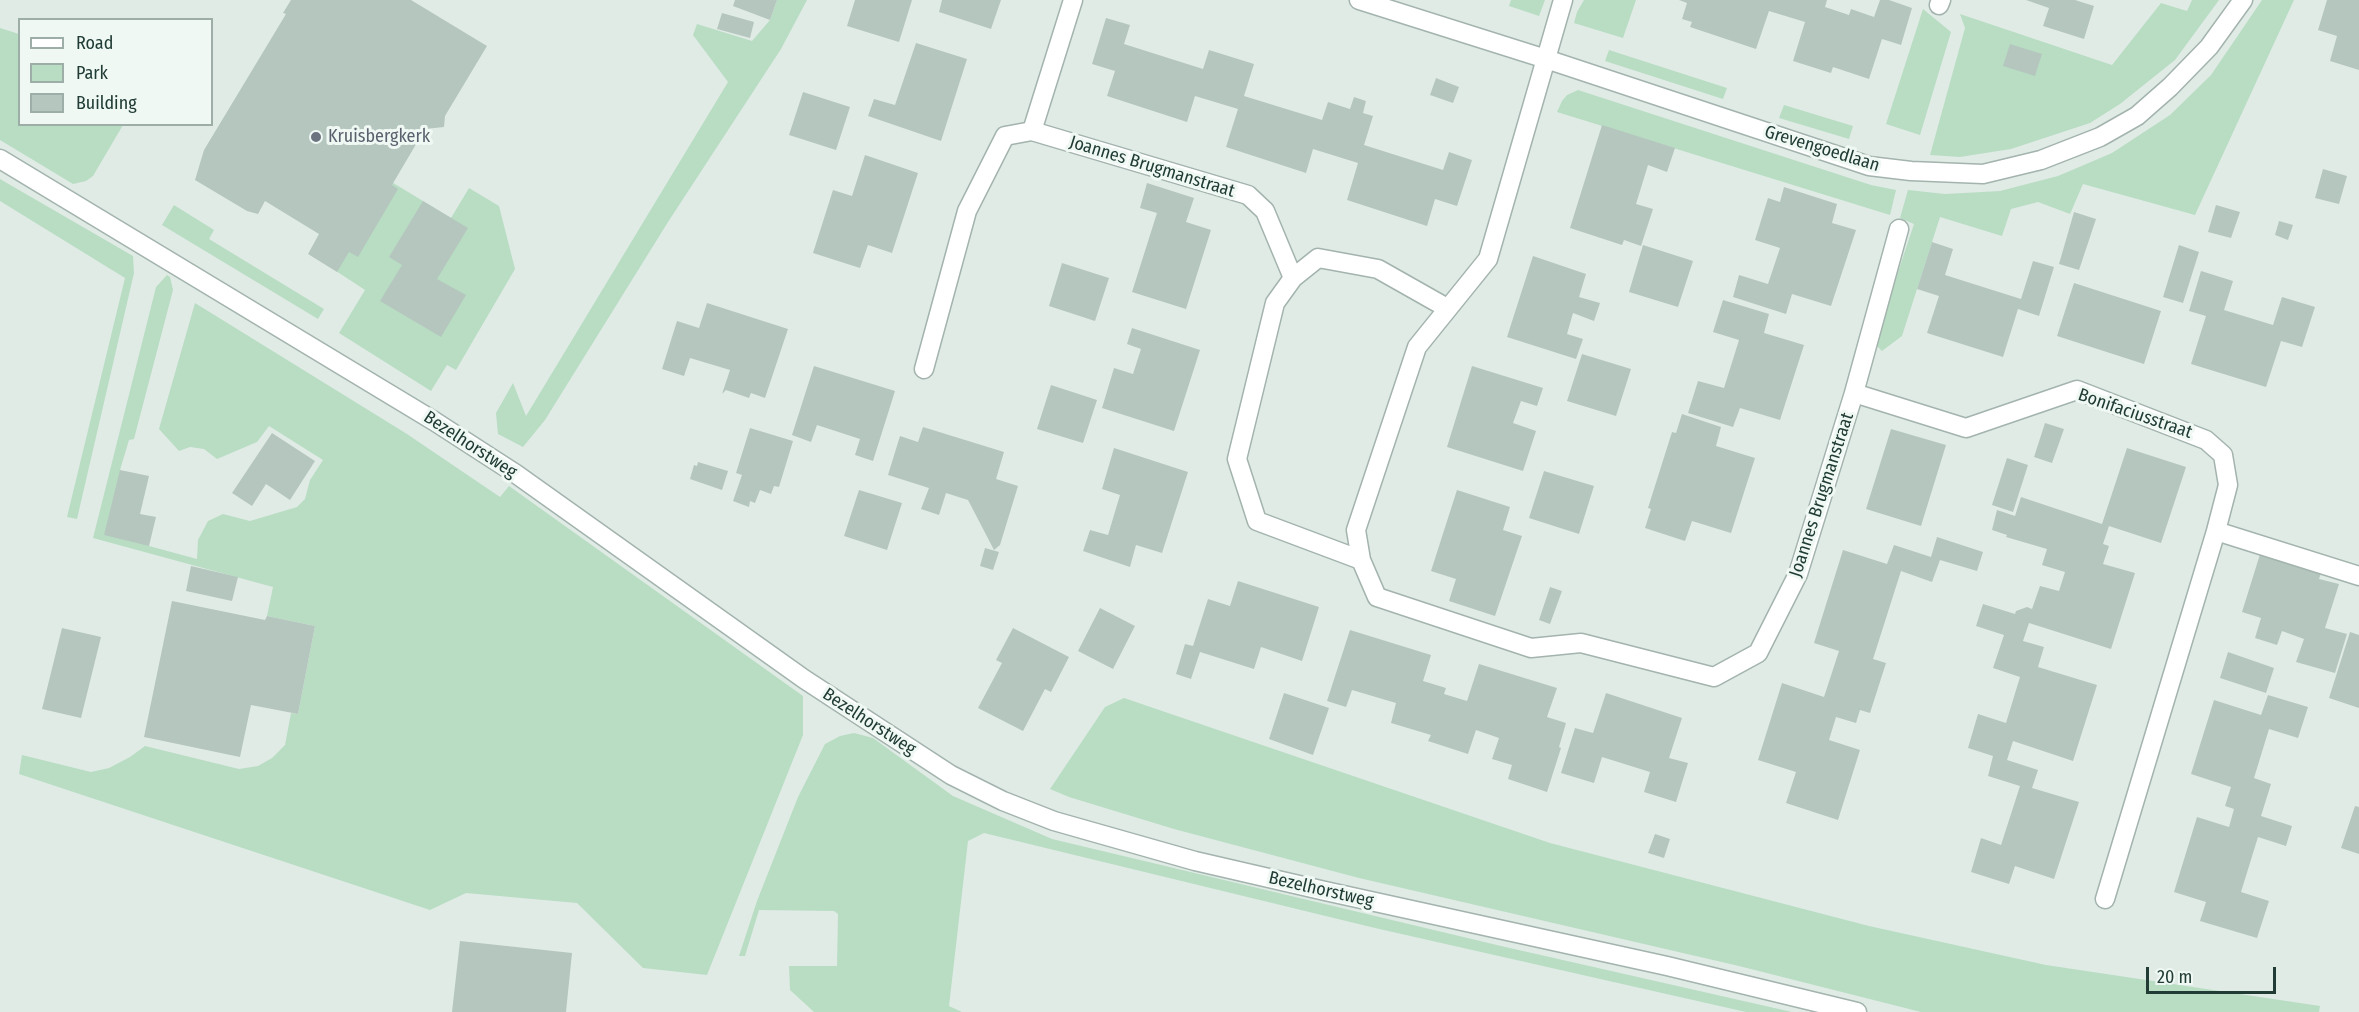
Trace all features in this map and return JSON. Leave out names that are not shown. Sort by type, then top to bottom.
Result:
[{"type":"street","points":[[924,369],[967,211],[1005,136],[1032,131],[1073,0]]},
{"type":"street","name":"Grevengoedlaan","points":[[1359,0],[1869,166],[1911,171],[1983,174],[2042,160],[2100,137],[2137,116],[2170,87],[2209,47],[2243,0]]},
{"type":"street","name":"Joannes Brugmanstraat","points":[[1563,0],[1488,259],[1416,347],[1356,530],[1361,560],[1377,597],[1531,648],[1581,643],[1714,677],[1758,653],[1798,574],[1854,393]]},
{"type":"street","name":"Joannes Brugmanstraat","points":[[1032,131],[1248,195],[1266,211],[1293,278]]},
{"type":"street","name":"Bezelhorstweg","points":[[0,159],[442,426],[516,474],[813,685],[951,775],[1003,801],[1054,821],[1195,861],[1667,966],[1857,1012]]},
{"type":"street","points":[[1854,393],[1899,229]]},
{"type":"street","points":[[1361,560],[1257,521],[1237,459],[1275,303],[1293,278],[1318,258],[1378,269],[1447,308]]},
{"type":"street","name":"Bonifaciusstraat","points":[[1854,393],[1966,428],[2077,390],[2206,440],[2223,455],[2228,485],[2216,531],[2105,899]]},
{"type":"street","points":[[2216,531],[2359,576]]},
{"type":"green space","points":[[777,0],[807,0],[781,49],[668,222],[545,420],[523,447],[498,434],[496,413],[513,383],[526,416],[728,82],[693,35],[697,24],[752,41],[770,20]]},
{"type":"green space","points":[[1511,0],[1545,0],[1539,16],[1509,6]]},
{"type":"green space","points":[[1584,0],[1636,0],[1623,38],[1574,23]]},
{"type":"green space","points":[[2192,0],[2219,0],[2175,60],[2120,104],[2090,123],[2011,149],[1960,157],[1930,155],[1965,28],[1960,14],[2112,65],[2161,3],[2187,11]]},
{"type":"green space","points":[[2262,0],[2294,0],[2195,215],[2083,184],[2070,214],[2038,202],[2011,209],[2002,236],[1940,217],[1902,336],[1882,351],[1877,346],[1877,335],[1914,224],[1900,218],[1908,190],[1945,194],[2000,191],[2058,176],[2112,153],[2170,115],[2211,75]]},
{"type":"green space","points":[[1923,9],[1951,32],[1920,135],[1886,124]]},
{"type":"green space","points":[[0,28],[18,34],[18,126],[122,126],[93,176],[86,181],[73,184],[0,140]]},
{"type":"green space","points":[[1609,50],[1727,88],[1723,99],[1605,61]]},
{"type":"green space","points":[[1578,90],[1871,185],[1896,190],[1890,215],[1557,112],[1567,95]]},
{"type":"green space","points":[[1784,105],[1853,126],[1849,139],[1779,118]]},
{"type":"green space","points":[[0,179],[133,256],[134,273],[77,519],[67,517],[125,278],[0,201]]},
{"type":"green space","points":[[390,181],[451,218],[469,188],[499,206],[515,269],[456,370],[447,365],[431,391],[339,333],[365,290],[330,267]]},
{"type":"green space","points":[[174,205],[214,230],[209,239],[324,309],[318,319],[162,225]]},
{"type":"green space","points":[[167,275],[170,277],[173,290],[134,439],[129,440],[120,470],[149,546],[197,559],[198,540],[208,521],[223,514],[250,521],[297,507],[305,499],[310,480],[323,460],[269,426],[257,442],[217,459],[204,449],[190,447],[179,451],[159,429],[195,303],[407,434],[500,497],[509,486],[803,696],[803,735],[707,975],[643,968],[577,903],[466,893],[430,910],[19,774],[22,755],[91,772],[109,768],[145,746],[239,769],[258,766],[272,758],[285,745],[291,713],[298,714],[315,626],[267,616],[273,587],[93,538],[156,287]]},
{"type":"green space","points":[[1124,698],[1550,843],[1869,926],[2046,965],[2320,1006],[2319,1012],[1921,1012],[1739,966],[1359,878],[1174,829],[1050,789],[1105,707]]},
{"type":"green space","points":[[854,733],[873,738],[953,796],[1052,839],[1501,946],[1792,1012],[1746,1012],[1375,928],[984,833],[968,841],[949,1006],[962,1012],[814,1012],[790,990],[789,966],[837,966],[838,914],[834,911],[759,910],[745,956],[739,956],[757,901],[798,797],[825,744],[840,736]]},
{"type":"building","name":"Kruisbergkerk","points":[[291,0],[411,0],[487,46],[445,116],[444,127],[425,129],[392,185],[398,189],[358,257],[349,252],[337,272],[308,254],[319,234],[265,201],[258,214],[247,211],[195,180],[204,150],[286,14],[283,13]]},
{"type":"building","points":[[735,0],[777,0],[770,20],[733,6]]},
{"type":"building","points":[[855,0],[912,0],[899,42],[847,26]]},
{"type":"building","points":[[942,0],[1001,0],[991,29],[939,12]]},
{"type":"building","points":[[1679,0],[1827,0],[1825,7],[1849,15],[1851,9],[1874,17],[1880,0],[1889,0],[1912,8],[1901,45],[1882,39],[1869,79],[1833,67],[1831,73],[1793,61],[1805,22],[1769,11],[1756,49],[1690,27],[1692,22],[1682,19],[1687,3]]},
{"type":"building","points":[[2026,0],[2075,0],[2094,6],[2084,39],[2043,26],[2049,8]]},
{"type":"building","points":[[2327,0],[2359,0],[2359,70],[2330,61],[2337,36],[2318,30]]},
{"type":"building","points":[[722,13],[754,22],[750,38],[717,29]]},
{"type":"building","points":[[1106,18],[1130,25],[1124,44],[1203,69],[1209,50],[1254,64],[1244,96],[1322,120],[1328,102],[1350,109],[1354,97],[1366,101],[1363,113],[1373,116],[1364,145],[1443,170],[1449,152],[1472,160],[1457,206],[1435,199],[1427,226],[1347,200],[1358,163],[1313,149],[1306,173],[1226,147],[1238,109],[1195,96],[1187,122],[1107,96],[1115,71],[1092,64]]},
{"type":"building","points":[[916,43],[967,59],[941,141],[868,116],[874,99],[895,105]]},
{"type":"building","points":[[2010,44],[2042,54],[2035,76],[2003,66]]},
{"type":"building","points":[[1436,78],[1459,87],[1453,103],[1430,95]]},
{"type":"building","points":[[803,92],[850,107],[836,150],[789,135]]},
{"type":"building","points":[[1602,125],[1675,148],[1667,172],[1648,165],[1636,204],[1653,209],[1641,246],[1624,240],[1622,245],[1570,228]]},
{"type":"building","points":[[865,155],[918,173],[892,253],[868,245],[860,268],[813,253],[833,190],[852,196]]},
{"type":"building","points":[[2323,169],[2347,176],[2339,204],[2315,198]]},
{"type":"building","points":[[1147,183],[1194,198],[1186,222],[1211,230],[1186,309],[1132,292],[1157,213],[1140,208]]},
{"type":"building","points":[[1784,187],[1837,204],[1832,223],[1856,230],[1831,306],[1792,294],[1786,314],[1733,297],[1739,275],[1768,284],[1780,248],[1755,240],[1768,198],[1780,202]]},
{"type":"building","points":[[423,201],[468,228],[437,279],[466,295],[441,337],[380,301],[402,265],[389,257]]},
{"type":"building","points":[[2216,205],[2240,212],[2231,238],[2208,232]]},
{"type":"building","points":[[2074,212],[2096,219],[2079,270],[2059,264]]},
{"type":"building","points":[[2279,221],[2293,225],[2288,240],[2275,235]]},
{"type":"building","points":[[1932,242],[1953,249],[1945,275],[2021,299],[2033,261],[2054,267],[2039,316],[2018,309],[2003,357],[1927,333],[1939,296],[1917,289]]},
{"type":"building","points":[[1643,245],[1693,261],[1678,307],[1629,292]]},
{"type":"building","points":[[2179,245],[2199,252],[2183,303],[2163,297]]},
{"type":"building","points":[[1533,256],[1586,274],[1579,297],[1600,303],[1594,321],[1573,313],[1567,334],[1583,339],[1576,359],[1507,337]]},
{"type":"building","points":[[1062,263],[1109,278],[1095,321],[1049,306]]},
{"type":"building","points":[[2201,271],[2233,281],[2224,310],[2273,325],[2282,297],[2315,307],[2302,347],[2281,341],[2266,387],[2191,364],[2206,316],[2189,311]]},
{"type":"building","points":[[2074,283],[2161,311],[2144,364],[2057,336]]},
{"type":"building","points":[[1723,300],[1769,314],[1764,333],[1804,345],[1780,420],[1740,408],[1733,427],[1688,413],[1698,381],[1724,388],[1739,340],[1713,332]]},
{"type":"building","points":[[707,303],[788,329],[765,398],[751,393],[749,398],[726,390],[722,394],[730,370],[690,358],[684,376],[662,369],[677,321],[699,328]]},
{"type":"building","points":[[1132,328],[1200,350],[1174,431],[1102,408],[1114,368],[1133,374],[1141,349],[1127,344]]},
{"type":"building","points":[[1582,354],[1631,369],[1616,416],[1567,401]]},
{"type":"building","points":[[814,366],[895,391],[873,461],[855,455],[860,439],[817,425],[811,442],[792,435]]},
{"type":"building","points":[[1472,366],[1543,388],[1537,406],[1521,401],[1513,423],[1536,431],[1523,471],[1447,447]]},
{"type":"building","points":[[1051,385],[1097,400],[1083,443],[1037,429]]},
{"type":"building","points":[[1682,414],[1721,427],[1716,446],[1755,458],[1731,533],[1692,521],[1685,541],[1645,528],[1651,509],[1648,508],[1672,432],[1676,433]]},
{"type":"building","points":[[2045,423],[2064,429],[2052,463],[2034,457]]},
{"type":"building","points":[[923,427],[1004,452],[996,479],[1018,486],[1000,545],[994,550],[968,500],[946,493],[939,515],[921,509],[929,488],[888,475],[900,436],[918,442]]},
{"type":"building","points":[[750,428],[793,441],[779,487],[774,486],[771,494],[760,490],[755,503],[750,501],[749,507],[733,501],[742,475],[736,473]]},
{"type":"building","points":[[1891,429],[1946,445],[1921,526],[1866,509]]},
{"type":"building","points":[[272,433],[315,461],[290,500],[266,484],[252,506],[232,493]]},
{"type":"building","points":[[1114,448],[1188,472],[1162,553],[1136,545],[1130,567],[1083,551],[1090,530],[1108,535],[1120,495],[1102,489]]},
{"type":"building","points":[[2127,448],[2186,467],[2161,543],[2109,526],[2103,544],[2109,546],[2103,564],[2135,573],[2111,649],[2029,623],[2023,641],[2044,647],[2038,667],[2097,685],[2073,761],[2013,741],[2007,760],[2038,770],[2032,788],[2079,802],[2054,879],[2015,866],[2009,884],[1971,872],[1981,838],[2001,845],[2020,786],[1988,776],[1993,756],[1968,748],[1978,714],[2006,723],[2020,677],[1993,668],[2004,635],[1976,626],[1983,604],[2015,614],[2016,611],[2027,607],[2032,609],[2040,586],[2059,591],[2065,572],[2042,565],[2047,549],[2006,537],[2007,535],[1992,530],[1997,510],[2015,516],[2021,497],[2102,524]]},
{"type":"building","points":[[2007,458],[2028,465],[2013,512],[1992,505]]},
{"type":"building","points":[[698,462],[728,471],[722,490],[690,479],[694,465],[697,466]]},
{"type":"building","points":[[120,470],[149,476],[140,514],[156,517],[149,546],[104,535]]},
{"type":"building","points":[[1544,471],[1594,486],[1579,534],[1529,518]]},
{"type":"building","points":[[859,490],[902,503],[887,550],[844,536]]},
{"type":"building","points":[[1457,490],[1510,507],[1503,530],[1522,536],[1495,616],[1449,601],[1456,579],[1431,571]]},
{"type":"building","points":[[1937,537],[1983,552],[1977,571],[1940,560],[1932,582],[1901,571],[1873,659],[1886,663],[1870,713],[1860,710],[1856,723],[1836,717],[1829,740],[1860,750],[1838,820],[1786,803],[1796,772],[1758,760],[1782,683],[1824,697],[1839,651],[1814,643],[1843,550],[1887,564],[1894,545],[1931,557]]},
{"type":"building","points":[[985,548],[999,552],[993,570],[980,566]]},
{"type":"building","points":[[2261,551],[2322,570],[2319,579],[2339,584],[2325,628],[2347,634],[2335,673],[2296,662],[2304,639],[2282,631],[2277,645],[2255,638],[2261,618],[2242,612]]},
{"type":"building","points":[[191,566],[238,577],[232,601],[186,591]]},
{"type":"building","points":[[1238,581],[1319,607],[1302,661],[1261,647],[1254,669],[1200,652],[1191,679],[1176,674],[1185,644],[1193,646],[1208,599],[1230,606]]},
{"type":"building","points":[[1550,587],[1562,591],[1550,624],[1539,620]]},
{"type":"building","points":[[172,601],[265,620],[267,616],[315,626],[298,714],[251,705],[240,757],[144,737]]},
{"type":"building","points":[[1100,608],[1135,626],[1113,669],[1078,651]]},
{"type":"building","points":[[62,628],[101,637],[81,718],[42,709]]},
{"type":"building","points":[[1013,628],[1069,657],[1051,692],[1045,689],[1023,731],[978,708],[1002,663],[996,660]]},
{"type":"building","points":[[1350,630],[1431,655],[1423,681],[1446,688],[1444,694],[1467,701],[1479,664],[1557,688],[1547,717],[1566,723],[1559,747],[1561,748],[1547,792],[1508,779],[1512,765],[1492,759],[1499,738],[1476,730],[1468,754],[1428,741],[1431,735],[1391,723],[1396,703],[1352,690],[1346,707],[1327,701]]},
{"type":"building","points":[[2350,632],[2359,635],[2359,708],[2329,698]]},
{"type":"building","points":[[2228,652],[2274,668],[2266,693],[2220,678]]},
{"type":"building","points":[[1284,693],[1329,708],[1313,755],[1269,739]]},
{"type":"building","points":[[1606,693],[1682,718],[1669,758],[1688,763],[1676,802],[1644,792],[1650,772],[1602,757],[1594,783],[1561,773],[1575,728],[1593,733]]},
{"type":"building","points":[[2268,695],[2308,707],[2298,738],[2269,729],[2254,778],[2271,784],[2261,816],[2292,826],[2286,846],[2258,837],[2241,892],[2269,901],[2257,938],[2200,921],[2206,902],[2174,892],[2197,817],[2229,827],[2234,809],[2225,806],[2231,787],[2191,774],[2214,700],[2261,715]]},
{"type":"building","points":[[2355,806],[2359,807],[2359,854],[2341,848]]},
{"type":"building","points":[[1655,834],[1670,839],[1664,858],[1648,853]]},
{"type":"building","points":[[460,941],[572,953],[566,1012],[452,1012]]},
{"type":"place","name":"Kruisbergkerk","points":[[316,137]]}]
